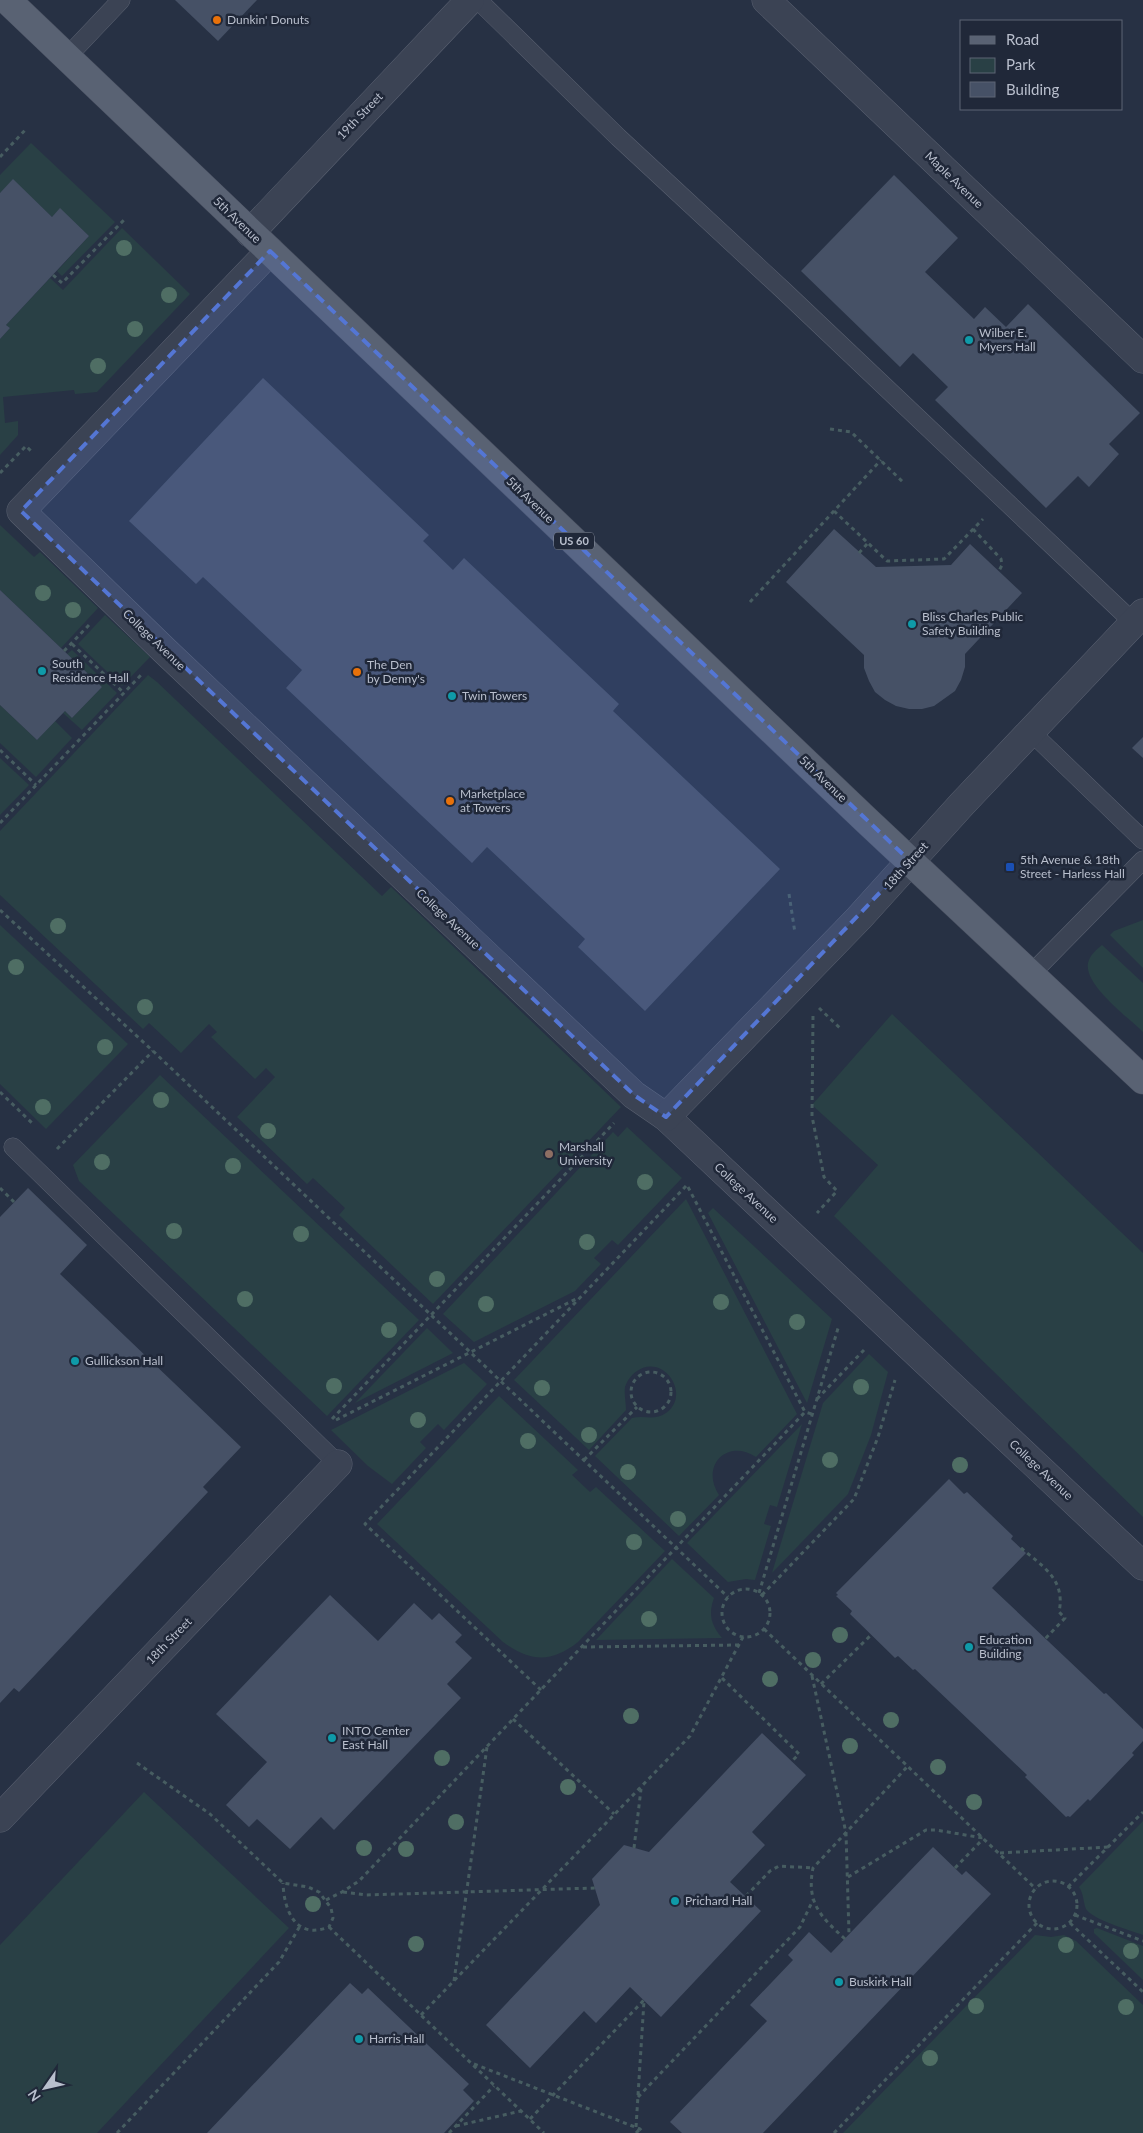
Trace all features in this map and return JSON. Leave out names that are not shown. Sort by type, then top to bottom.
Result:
[{"type":"main road","name":"5th Avenue","points":[[6,0],[910,861],[1143,1080]]},
{"type":"street","name":"19th Street","points":[[260,242],[470,0]]},
{"type":"street","name":"Maple Avenue","points":[[766,0],[1143,359]]},
{"type":"street","name":"College Avenue","points":[[260,242],[21,511],[179,664],[634,1095],[666,1117],[1143,1566]]},
{"type":"street","name":"18th Street","points":[[666,1117],[859,918],[1138,618]]},
{"type":"street","name":"18th Street","points":[[0,1818],[338,1464]]},
{"type":"lane","points":[[67,58],[121,0]]},
{"type":"lane","points":[[478,0],[618,137],[1138,618]]},
{"type":"lane","points":[[1031,732],[1143,840]]},
{"type":"lane","points":[[1031,974],[1143,860]]},
{"type":"lane","points":[[13,1147],[338,1464]]},
{"type":"path","points":[[0,157],[27,128]]},
{"type":"path","points":[[53,275],[62,283],[124,220]]},
{"type":"path","points":[[830,429],[851,432],[904,483]]},
{"type":"path","points":[[0,473],[26,446],[36,456]]},
{"type":"path","points":[[750,602],[881,460]]},
{"type":"path","points":[[834,511],[887,561],[944,559],[986,515]]},
{"type":"path","points":[[973,529],[1001,559],[1002,566],[999,571]]},
{"type":"path","points":[[859,553],[868,543]]},
{"type":"path","points":[[64,651],[96,617]]},
{"type":"path","points":[[72,644],[124,693]]},
{"type":"path","points":[[0,823],[142,673]]},
{"type":"path","points":[[0,750],[36,785]]},
{"type":"path","points":[[790,894],[796,942]]},
{"type":"path","points":[[0,910],[153,1051],[728,1597]]},
{"type":"path","points":[[813,1002],[840,1030]]},
{"type":"path","points":[[813,1011],[812,1116],[824,1177],[837,1192],[815,1216]]},
{"type":"path","points":[[37,1170],[153,1051]]},
{"type":"path","points":[[0,1092],[39,1129]]},
{"type":"path","points":[[580,1297],[326,1425],[617,1120]]},
{"type":"path","points":[[52,1141],[58,1148]]},
{"type":"path","points":[[541,1690],[365,1524],[694,1178]]},
{"type":"path","points":[[687,1185],[805,1412],[812,1414]]},
{"type":"path","points":[[0,1188],[14,1202]]},
{"type":"path","points":[[760,1594],[841,1317]]},
{"type":"path","points":[[816,1400],[870,1344]]},
{"type":"path","points":[[650,1372],[665,1377],[671,1391],[666,1406],[652,1412],[646,1412],[637,1407],[631,1393],[636,1378],[650,1372]]},
{"type":"path","points":[[760,1594],[854,1499],[878,1437],[895,1379]]},
{"type":"path","points":[[584,1460],[637,1407]]},
{"type":"path","points":[[326,1900],[359,1881],[805,1412]]},
{"type":"path","points":[[1021,1548],[1055,1579],[1060,1588],[1062,1600],[1059,1612],[1065,1618],[1045,1639]]},
{"type":"path","points":[[748,1589],[760,1594],[770,1612],[764,1629],[750,1637],[733,1634],[725,1626],[722,1616],[723,1606],[728,1597],[737,1590],[748,1589]]},
{"type":"path","points":[[764,1629],[1036,1889]]},
{"type":"path","points":[[821,1684],[871,1635]]},
{"type":"path","points":[[421,2015],[690,1736],[743,1637]]},
{"type":"path","points":[[582,1647],[739,1645]]},
{"type":"path","points":[[812,1676],[846,1832],[849,1934]]},
{"type":"path","points":[[722,1678],[799,1754],[792,1762]]},
{"type":"path","points":[[513,1719],[614,1814]]},
{"type":"path","points":[[454,1982],[487,1746]]},
{"type":"path","points":[[137,1763],[210,1814],[284,1883],[319,1892],[331,1908],[333,1918],[329,1927],[311,1931],[300,1926],[292,1919],[286,1909],[284,1883]]},
{"type":"path","points":[[845,1939],[826,1921],[813,1900],[810,1883],[812,1868],[907,1767]]},
{"type":"path","points":[[634,1848],[641,1788]]},
{"type":"path","points":[[1068,1887],[1143,1812]]},
{"type":"path","points":[[848,1878],[926,1830],[983,1838]]},
{"type":"path","points":[[955,1868],[983,1838]]},
{"type":"path","points":[[999,1853],[1109,1847]]},
{"type":"path","points":[[746,1896],[770,1870],[779,1866],[812,1868]]},
{"type":"path","points":[[1055,1881],[1068,1887],[1077,1899],[1076,1915],[1070,1923],[1057,1930],[1037,1923],[1032,1917],[1029,1903],[1036,1889],[1041,1884],[1055,1881]]},
{"type":"path","points":[[342,1892],[366,1895],[595,1888]]},
{"type":"path","points":[[638,2097],[800,1927],[813,1900]]},
{"type":"path","points":[[1076,1915],[1143,1942]]},
{"type":"path","points":[[834,2133],[1037,1923]]},
{"type":"path","points":[[1070,1923],[1143,1992]]},
{"type":"path","points":[[117,2133],[279,1962],[300,1926]]},
{"type":"path","points":[[329,1927],[544,2133]]},
{"type":"path","points":[[530,2120],[644,2000],[638,2128],[636,2133]]},
{"type":"path","points":[[472,2064],[638,2128],[644,2133]]},
{"type":"path","points":[[449,2133],[494,2086]]},
{"type":"path","points":[[456,2126],[522,2111]]},
{"type":"highlighted area","points":[[270,251],[910,861],[666,1117],[634,1095],[21,511]]},
{"type":"green space","points":[[31,143],[115,222],[62,276],[57,271],[89,236],[60,209],[52,217],[13,180],[0,193],[0,175]]},
{"type":"green space","points":[[122,228],[190,294],[97,392],[75,394],[74,390],[3,397],[5,423],[18,421],[18,435],[0,455],[0,339],[10,328],[6,325],[50,278],[63,290]]},
{"type":"green space","points":[[0,525],[34,557],[40,552],[98,608],[61,648],[0,590]]},
{"type":"green space","points":[[105,615],[150,657],[122,686],[78,644]]},
{"type":"green space","points":[[72,650],[117,693],[82,730],[63,713],[65,711],[72,718],[102,687],[67,654]]},
{"type":"green space","points":[[148,675],[382,896],[391,887],[621,1107],[433,1304],[339,1215],[345,1208],[313,1178],[307,1184],[237,1117],[275,1077],[266,1068],[255,1079],[211,1037],[217,1032],[209,1024],[181,1053],[149,1023],[143,1029],[0,895],[0,831]]},
{"type":"green space","points":[[0,705],[37,740],[55,721],[72,738],[36,777],[0,743]]},
{"type":"green space","points":[[0,758],[29,785],[0,815]]},
{"type":"green space","points":[[1143,920],[1143,968],[1110,935],[1114,931]]},
{"type":"green space","points":[[0,925],[128,1044],[46,1129],[0,1084]]},
{"type":"green space","points":[[1102,945],[1143,983],[1143,1032],[1108,1000],[1093,981],[1088,963],[1095,951]]},
{"type":"green space","points":[[892,1014],[1143,1253],[1143,1517],[834,1216],[878,1165],[812,1105]]},
{"type":"green space","points":[[160,1075],[419,1320],[327,1416],[79,1181],[73,1165]]},
{"type":"green space","points":[[627,1127],[682,1178],[618,1245],[612,1240],[594,1258],[601,1264],[575,1291],[474,1342],[443,1314],[613,1132],[618,1137]]},
{"type":"green space","points":[[686,1199],[797,1414],[756,1457],[745,1452],[735,1451],[727,1453],[720,1458],[715,1465],[713,1474],[714,1484],[719,1495],[679,1536],[595,1456],[632,1418],[658,1417],[666,1413],[673,1405],[676,1396],[675,1387],[671,1378],[664,1371],[656,1367],[647,1367],[633,1374],[625,1387],[626,1410],[589,1450],[514,1380]]},
{"type":"green space","points":[[713,1208],[832,1319],[807,1403],[708,1213]]},
{"type":"green space","points":[[427,1328],[453,1353],[355,1403]]},
{"type":"green space","points":[[869,1354],[888,1372],[871,1435],[848,1494],[772,1573],[823,1403]]},
{"type":"green space","points":[[464,1363],[487,1384],[444,1430],[438,1424],[420,1442],[426,1448],[392,1484],[368,1466],[331,1430]]},
{"type":"green space","points":[[499,1396],[578,1470],[572,1475],[590,1492],[596,1487],[665,1551],[578,1642],[559,1654],[550,1657],[532,1656],[513,1649],[503,1642],[377,1524]]},
{"type":"green space","points":[[802,1424],[777,1507],[770,1505],[764,1524],[771,1526],[755,1580],[746,1579],[728,1582],[687,1543]]},
{"type":"green space","points":[[672,1559],[714,1598],[711,1609],[713,1624],[722,1638],[596,1640]]},
{"type":"green space","points":[[144,1792],[289,1928],[97,2133],[0,2133],[0,1945]]},
{"type":"green space","points":[[1143,1821],[1143,1935],[1104,1921],[1090,1913],[1086,1909],[1079,1887]]},
{"type":"green space","points":[[1097,1928],[1143,1946],[1143,1980],[1094,1933],[1094,1929]]},
{"type":"green space","points":[[1035,1935],[1051,1937],[1064,1935],[1076,1941],[1143,2005],[1143,2133],[843,2133]]},
{"type":"building","name":"Dunkin' Donuts","points":[[175,0],[257,0],[218,41]]},
{"type":"building","name":"Wilber E. Myers Hall","points":[[894,175],[958,238],[925,272],[974,319],[985,307],[1006,327],[1028,304],[1140,413],[1109,444],[1119,454],[1089,487],[1078,476],[1046,508],[935,400],[948,387],[913,353],[900,367],[801,271]]},
{"type":"building","points":[[13,179],[52,217],[60,208],[89,236],[6,325],[10,328],[0,339],[0,193]]},
{"type":"building","name":"Twin Towers","points":[[263,378],[429,535],[423,541],[453,570],[464,558],[619,704],[613,711],[780,869],[645,1011],[578,947],[585,939],[487,847],[472,863],[286,688],[302,670],[203,577],[196,584],[129,521]]},
{"type":"building","name":"Bliss Charles Public Safety Building","points":[[834,529],[876,567],[951,565],[970,544],[1022,593],[965,654],[965,667],[955,691],[934,706],[922,709],[909,709],[896,706],[875,692],[864,668],[864,655],[786,582]]},
{"type":"building","name":"South Residence Hall","points":[[0,590],[102,687],[72,718],[65,711],[37,740],[0,705]]},
{"type":"building","points":[[1143,737],[1143,758],[1132,748]]},
{"type":"building","name":"Gullickson Hall","points":[[28,1188],[87,1245],[60,1274],[241,1447],[203,1487],[208,1492],[19,1692],[14,1688],[0,1703],[0,1217]]},
{"type":"building","name":"Education Building","points":[[949,1479],[964,1494],[967,1492],[1013,1536],[1011,1539],[1026,1553],[992,1588],[1143,1729],[1143,1741],[1132,1753],[1134,1755],[1090,1801],[1088,1799],[1070,1817],[1066,1817],[1025,1777],[1027,1775],[915,1669],[913,1670],[898,1656],[895,1658],[850,1614],[852,1611],[836,1596],[838,1595],[836,1593]]},
{"type":"building","name":"INTO Center East Hall","points":[[330,1595],[378,1641],[414,1603],[432,1620],[439,1613],[462,1635],[455,1642],[472,1658],[447,1684],[461,1698],[334,1830],[321,1817],[290,1849],[257,1819],[249,1827],[226,1805],[267,1762],[216,1714]]},
{"type":"building","name":"Prichard Hall","points":[[762,1733],[806,1775],[752,1832],[765,1845],[730,1882],[761,1911],[661,2017],[630,1987],[596,2023],[584,2011],[530,2068],[486,2025],[600,1905],[592,1879],[624,1845],[649,1852]]},
{"type":"building","name":"Buskirk Hall","points":[[933,1847],[962,1875],[966,1871],[991,1894],[763,2133],[682,2133],[670,2122],[767,2021],[750,2005],[793,1960],[788,1955],[809,1932],[831,1953]]},
{"type":"building","name":"Harris Hall","points":[[350,1983],[362,1994],[368,1988],[469,2084],[463,2090],[474,2101],[444,2133],[207,2133]]},
{"type":"place","name":"Dunkin' Donuts","points":[[217,20]]},
{"type":"place","name":"Wilber E. Myers Hall","points":[[969,340]]},
{"type":"place","name":"Bliss Charles Public Safety Building","points":[[912,624]]},
{"type":"place","name":"South Residence Hall","points":[[42,671]]},
{"type":"place","name":"The Den by Denny's","points":[[357,672]]},
{"type":"place","name":"Twin Towers","points":[[452,696]]},
{"type":"place","name":"Marketplace at Towers","points":[[450,801]]},
{"type":"place","name":"5th Avenue & 18th Street - Harless Hall","points":[[1010,867]]},
{"type":"place","name":"Marshall University","points":[[549,1154]]},
{"type":"place","name":"Gullickson Hall","points":[[75,1361]]},
{"type":"place","name":"Education Building","points":[[969,1647]]},
{"type":"place","name":"INTO Center East Hall","points":[[332,1738]]},
{"type":"place","name":"Prichard Hall","points":[[675,1901]]},
{"type":"place","name":"Buskirk Hall","points":[[839,1982]]},
{"type":"place","name":"Harris Hall","points":[[359,2039]]}]
